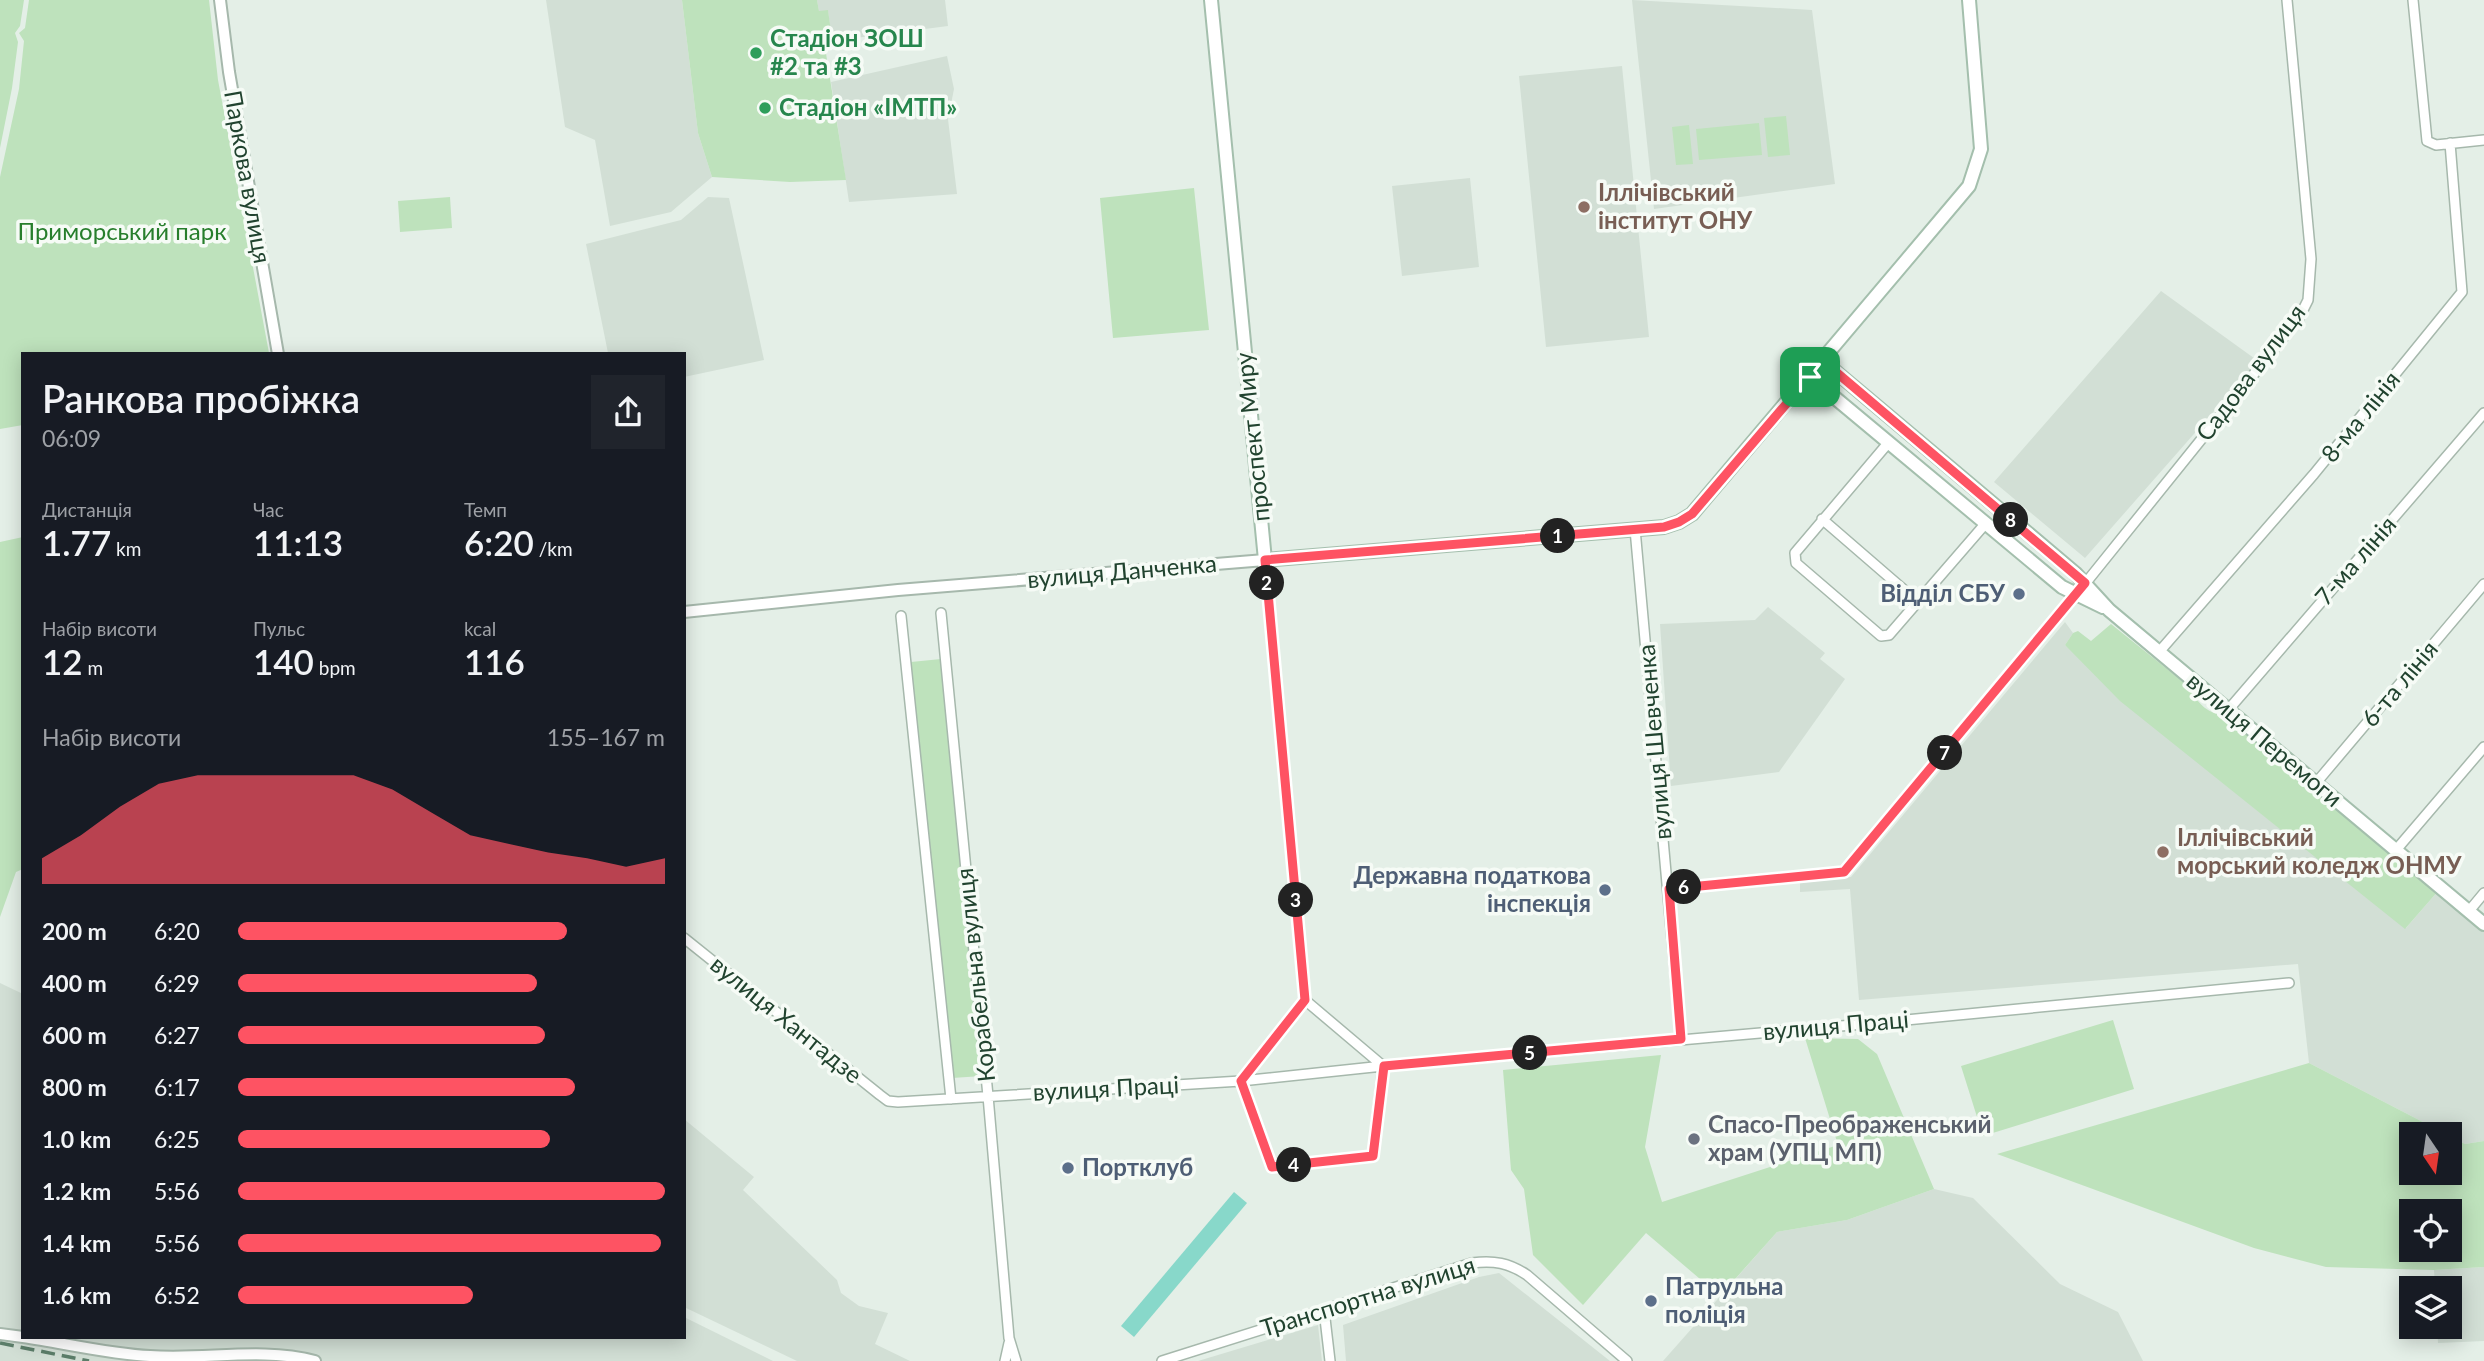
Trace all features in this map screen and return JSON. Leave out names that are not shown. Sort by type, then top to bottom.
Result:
[{"type":"main road","name":"проспект Миру","points":[[1211,0],[1265,560]]},
{"type":"main road","name":"вулиця Данченка","points":[[1265,560],[1664,527],[1692,514],[1969,186],[1981,149],[1969,0]]},
{"type":"main road","name":"вулиця Перемоги","points":[[1823,361],[2085,583],[2109,610],[2484,924]]},
{"type":"main road","name":"вулиця Перемоги","points":[[1810,377],[2062,587],[2109,610]]},
{"type":"street","name":"Паркова вулиця","points":[[220,0],[229,72],[278,352]]},
{"type":"street","points":[[1963,0],[1969,0]]},
{"type":"street","name":"Садова вулиця","points":[[1669,889],[1844,872],[2076,595],[2299,318],[2308,300],[2311,259],[2287,0]]},
{"type":"street","points":[[2413,0],[2425,137],[2431,143],[2449,144],[2484,140]]},
{"type":"street","name":"8-ма лінія","points":[[2159,652],[2314,474],[2462,292],[2449,144]]},
{"type":"street","name":"7-ма лінія","points":[[2229,709],[2484,412]]},
{"type":"street","points":[[1889,442],[1822,519],[1795,553],[1794,558],[1796,563],[1881,636],[1885,637],[1918,602],[1986,523]]},
{"type":"street","points":[[1822,519],[1918,602]]},
{"type":"street","name":"вулиця Шевченка","points":[[1635,529],[1681,1039]]},
{"type":"street","name":"вулиця Данченка","points":[[686,611],[898,590],[1265,560]]},
{"type":"street","name":"проспект Миру","points":[[1265,560],[1305,1000]]},
{"type":"street","name":"6-та лінія","points":[[2316,783],[2484,584]]},
{"type":"street","name":"Корабельна вулиця","points":[[941,613],[1009,1338]]},
{"type":"street","name":"Корабельна вулиця","points":[[901,616],[951,1099]]},
{"type":"street","points":[[2396,850],[2484,747]]},
{"type":"street","points":[[2469,911],[2484,894]]},
{"type":"street","name":"вулиця Хантадзе","points":[[686,940],[888,1101]]},
{"type":"street","name":"вулиця Праці","points":[[888,1101],[1241,1081],[2289,983]]},
{"type":"street","points":[[1305,1000],[1384,1066],[1373,1156],[1272,1167],[1241,1081],[1305,1000]]},
{"type":"street","name":"Транспортна вулиця","points":[[1162,1361],[1472,1263],[1501,1262],[1527,1276],[1627,1361]]},
{"type":"street","points":[[1324,1310],[1330,1361]]},
{"type":"street","points":[[0,1334],[21,1337]]},
{"type":"street","points":[[1006,1361],[1009,1338]]},
{"type":"street","points":[[1009,1338],[1016,1361]]},
{"type":"street","points":[[36,1339],[150,1356],[240,1353],[294,1356],[316,1361]]},
{"type":"shaded area","points":[[546,0],[682,0],[698,133],[712,177],[671,212],[610,226],[595,140],[565,127]]},
{"type":"shaded area","points":[[817,0],[945,0],[948,26],[832,41],[828,11],[819,11]]},
{"type":"shaded area","points":[[1632,0],[1812,10],[1835,184],[1654,209]]},
{"type":"shaded area","points":[[947,56],[954,89],[948,119],[957,194],[849,202],[831,82]]},
{"type":"shaded area","name":"Іллічівський інститут ОНУ","points":[[1622,66],[1649,337],[1546,347],[1519,76]]},
{"type":"shaded area","points":[[1470,178],[1479,267],[1402,276],[1392,186]]},
{"type":"shaded area","points":[[708,197],[729,198],[764,360],[686,377],[686,352],[608,352],[586,244],[681,220]]},
{"type":"shaded area","points":[[2161,291],[2258,361],[2085,558],[1994,482]]},
{"type":"shaded area","points":[[1768,607],[1825,653],[1820,659],[1845,679],[1779,772],[1671,786],[1660,624],[1755,620]]},
{"type":"shaded area","points":[[2065,622],[2073,633],[2065,645],[2406,928],[2439,890],[2484,929],[2484,1141],[2465,1144],[2462,1142],[2462,1122],[2423,1122],[2309,1063],[2298,964],[1859,1000],[1850,889],[1800,892],[1800,883],[1851,877]]},
{"type":"shaded area","points":[[0,983],[21,993],[21,1339],[686,1339],[686,1318],[773,1361],[0,1361]]},
{"type":"shaded area","points":[[686,1121],[754,1177],[743,1190],[837,1280],[841,1293],[859,1306],[888,1313],[875,1344],[910,1361],[797,1361],[686,1308]]},
{"type":"shaded area","points":[[1934,1189],[1973,1198],[2060,1284],[2118,1312],[2143,1361],[1663,1361],[1777,1232],[1847,1220]]},
{"type":"shaded area","points":[[2484,1267],[2484,1341],[2438,1343],[2438,1339],[2462,1339],[2462,1276],[2434,1276],[2434,1270]]},
{"type":"shaded area","points":[[1499,1273],[1610,1361],[1346,1361],[1343,1325],[1479,1277]]},
{"type":"shaded area","points":[[1318,1325],[1322,1361],[1198,1361]]},
{"type":"green space","points":[[0,0],[24,0],[20,26],[15,33],[18,42],[12,88],[0,148]]},
{"type":"green space","name":"Приморський парк","points":[[29,0],[209,0],[218,80],[269,352],[21,352],[21,425],[0,429],[0,177],[19,89],[24,41],[19,33],[25,28]]},
{"type":"green space","name":"Стадіон «ІМТП»","points":[[682,0],[817,0],[819,11],[828,10],[833,46],[825,47],[846,180],[790,182],[712,177],[698,133]]},
{"type":"green space","points":[[1786,116],[1790,155],[1768,157],[1764,118]]},
{"type":"green space","points":[[1759,123],[1762,155],[1699,160],[1696,129]]},
{"type":"green space","points":[[1689,125],[1693,164],[1676,165],[1672,127]]},
{"type":"green space","points":[[1194,188],[1209,330],[1113,338],[1100,198]]},
{"type":"green space","points":[[450,197],[452,228],[400,232],[398,201]]},
{"type":"green space","points":[[21,537],[21,870],[16,872],[0,917],[0,542]]},
{"type":"green space","points":[[2111,624],[2192,689],[2204,707],[2225,716],[2439,890],[2405,929],[2120,701],[2065,645],[2073,633],[2078,631],[2091,641]]},
{"type":"green space","points":[[941,659],[982,1076],[952,1078],[911,662]]},
{"type":"green space","points":[[2113,1020],[2134,1089],[1983,1136],[1961,1066]]},
{"type":"green space","points":[[1805,1038],[1858,1039],[1877,1054],[1934,1189],[1847,1220],[1777,1232],[1720,1296],[1646,1233],[1583,1305],[1533,1255],[1524,1189],[1511,1170],[1503,1070],[1661,1055],[1645,1147],[1662,1202],[1838,1145]]},
{"type":"green space","points":[[2309,1063],[2423,1122],[2399,1122],[2399,1185],[2462,1185],[2462,1142],[2484,1141],[2484,1267],[2434,1270],[2326,1267],[2254,1248],[1997,1154]]},
{"type":"water","points":[[1234,1192],[1247,1203],[1134,1337],[1121,1326]]},
{"type":"railway","points":[[0,1343],[89,1361]]},
{"type":"place","name":"Стадіон ЗОШ #2 та #3","points":[[756,53]]},
{"type":"place","name":"Стадіон «ІМТП»","points":[[765,108]]},
{"type":"place","name":"Іллічівський інститут ОНУ","points":[[1584,207]]},
{"type":"place","name":"Відділ СБУ","points":[[2019,594]]},
{"type":"place","name":"Іллічівський морський коледж ОНМУ","points":[[2163,852]]},
{"type":"place","name":"Державна податкова інспекція","points":[[1605,890]]},
{"type":"place","name":"Спасо-Преображенський храм (УПЦ МП)","points":[[1694,1139]]},
{"type":"place","name":"Портклуб","points":[[1068,1168]]},
{"type":"place","name":"Патрульна поліція","points":[[1651,1301]]},
{"type":"route","points":[[1823,361],[2085,583],[1844,872],[1669,889],[1681,1039],[1384,1066],[1373,1156],[1272,1167],[1241,1081],[1305,1000],[1265,560],[1664,527],[1679,522],[1692,514],[1810,377],[1823,361]]}]
